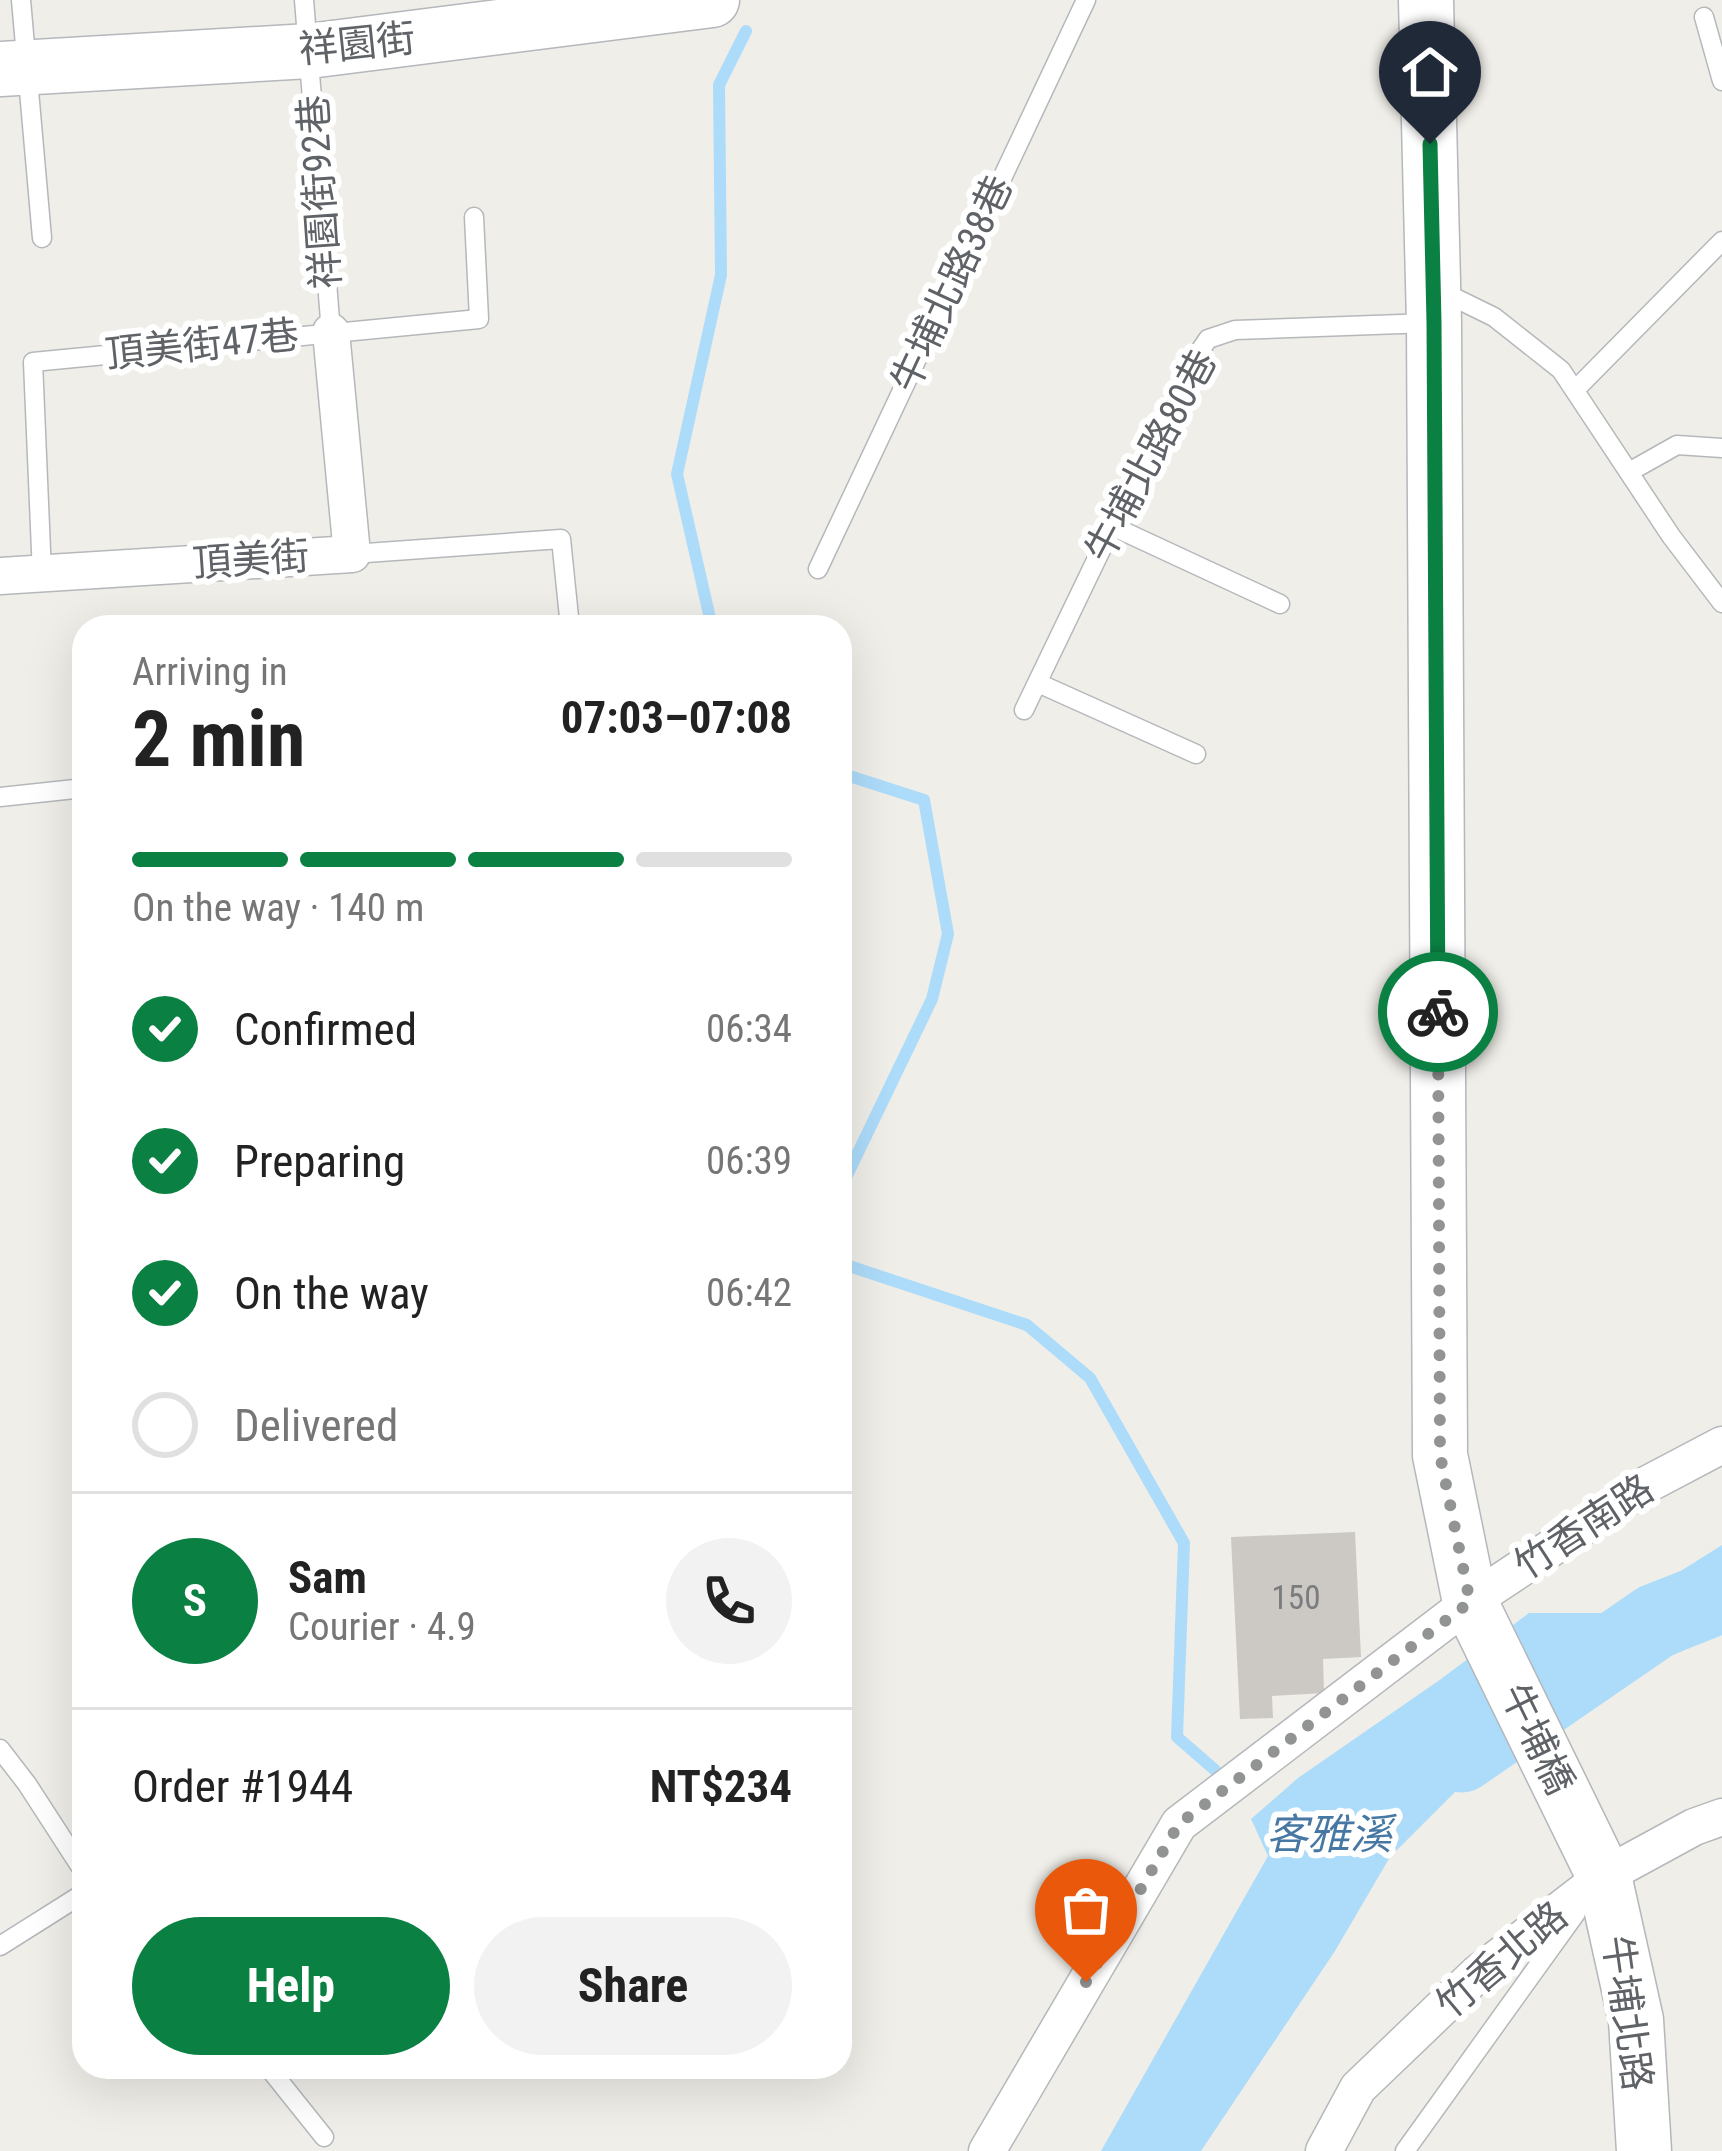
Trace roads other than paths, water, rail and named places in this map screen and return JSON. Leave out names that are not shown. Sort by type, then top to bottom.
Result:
[{"type":"street","name":"祥園街","points":[[13,68],[307,26],[712,0]]},
{"type":"street","points":[[1426,0],[1433,305],[1440,1455],[1470,1602]]},
{"type":"street","name":"頂美街","points":[[0,576],[352,554],[331,332]]},
{"type":"street","name":"竹香南路","points":[[987,2151],[1179,1824],[1470,1602],[1646,1485],[1722,1445]]},
{"type":"street","name":"牛埔橋","points":[[1470,1602],[1604,1876]]},
{"type":"street","name":"竹香北路","points":[[1324,2151],[1358,2087],[1477,1974],[1604,1876],[1722,1817]]},
{"type":"street","name":"牛埔北路","points":[[1604,1876],[1636,2020],[1644,2151]]},
{"type":"lane","points":[[21,0],[13,68],[42,238]]},
{"type":"lane","name":"牛埔北路38巷","points":[[818,568],[1085,0]]},
{"type":"lane","points":[[1704,17],[1722,81]]},
{"type":"lane","name":"祥園街92巷","points":[[307,26],[331,332]]},
{"type":"lane","name":"頂美街47巷","points":[[43,574],[33,362],[479,319],[474,217]]},
{"type":"lane","points":[[1574,390],[1722,241]]},
{"type":"lane","points":[[1433,305],[1494,316],[1561,370],[1671,536],[1722,603]]},
{"type":"lane","name":"牛埔北路80巷","points":[[1024,710],[1189,367],[1208,339],[1235,330],[1433,305]]},
{"type":"lane","points":[[1628,472],[1677,445],[1722,448]]},
{"type":"lane","points":[[1112,526],[1280,604]]},
{"type":"lane","points":[[352,554],[561,539],[569,615]]},
{"type":"lane","points":[[1038,683],[1196,754]]},
{"type":"lane","points":[[0,797],[72,789]]},
{"type":"lane","points":[[0,1750],[72,1853]]},
{"type":"lane","points":[[1405,2151],[1604,1876]]},
{"type":"lane","points":[[0,1946],[72,1901]]},
{"type":"lane","points":[[278,2079],[324,2137]]},
{"type":"water","name":"客雅溪","points":[[1722,1545],[1722,1633],[1611,1683],[1556,1681],[1390,1857],[1335,1951],[1201,2151],[1101,2151],[1268,1856],[1251,1819],[1298,1778],[1529,1613],[1614,1613]]},
{"type":"waterway","points":[[709,615],[677,474],[721,275],[719,85],[746,31]]},
{"type":"waterway","points":[[852,777],[924,800],[948,934],[932,999],[852,1165]]},
{"type":"waterway","points":[[852,1267],[1027,1325],[1090,1378],[1184,1543],[1177,1737],[1215,1770]]},
{"type":"waterway","name":"客雅溪","points":[[1461,1755],[1656,1621],[1722,1595]]}]
